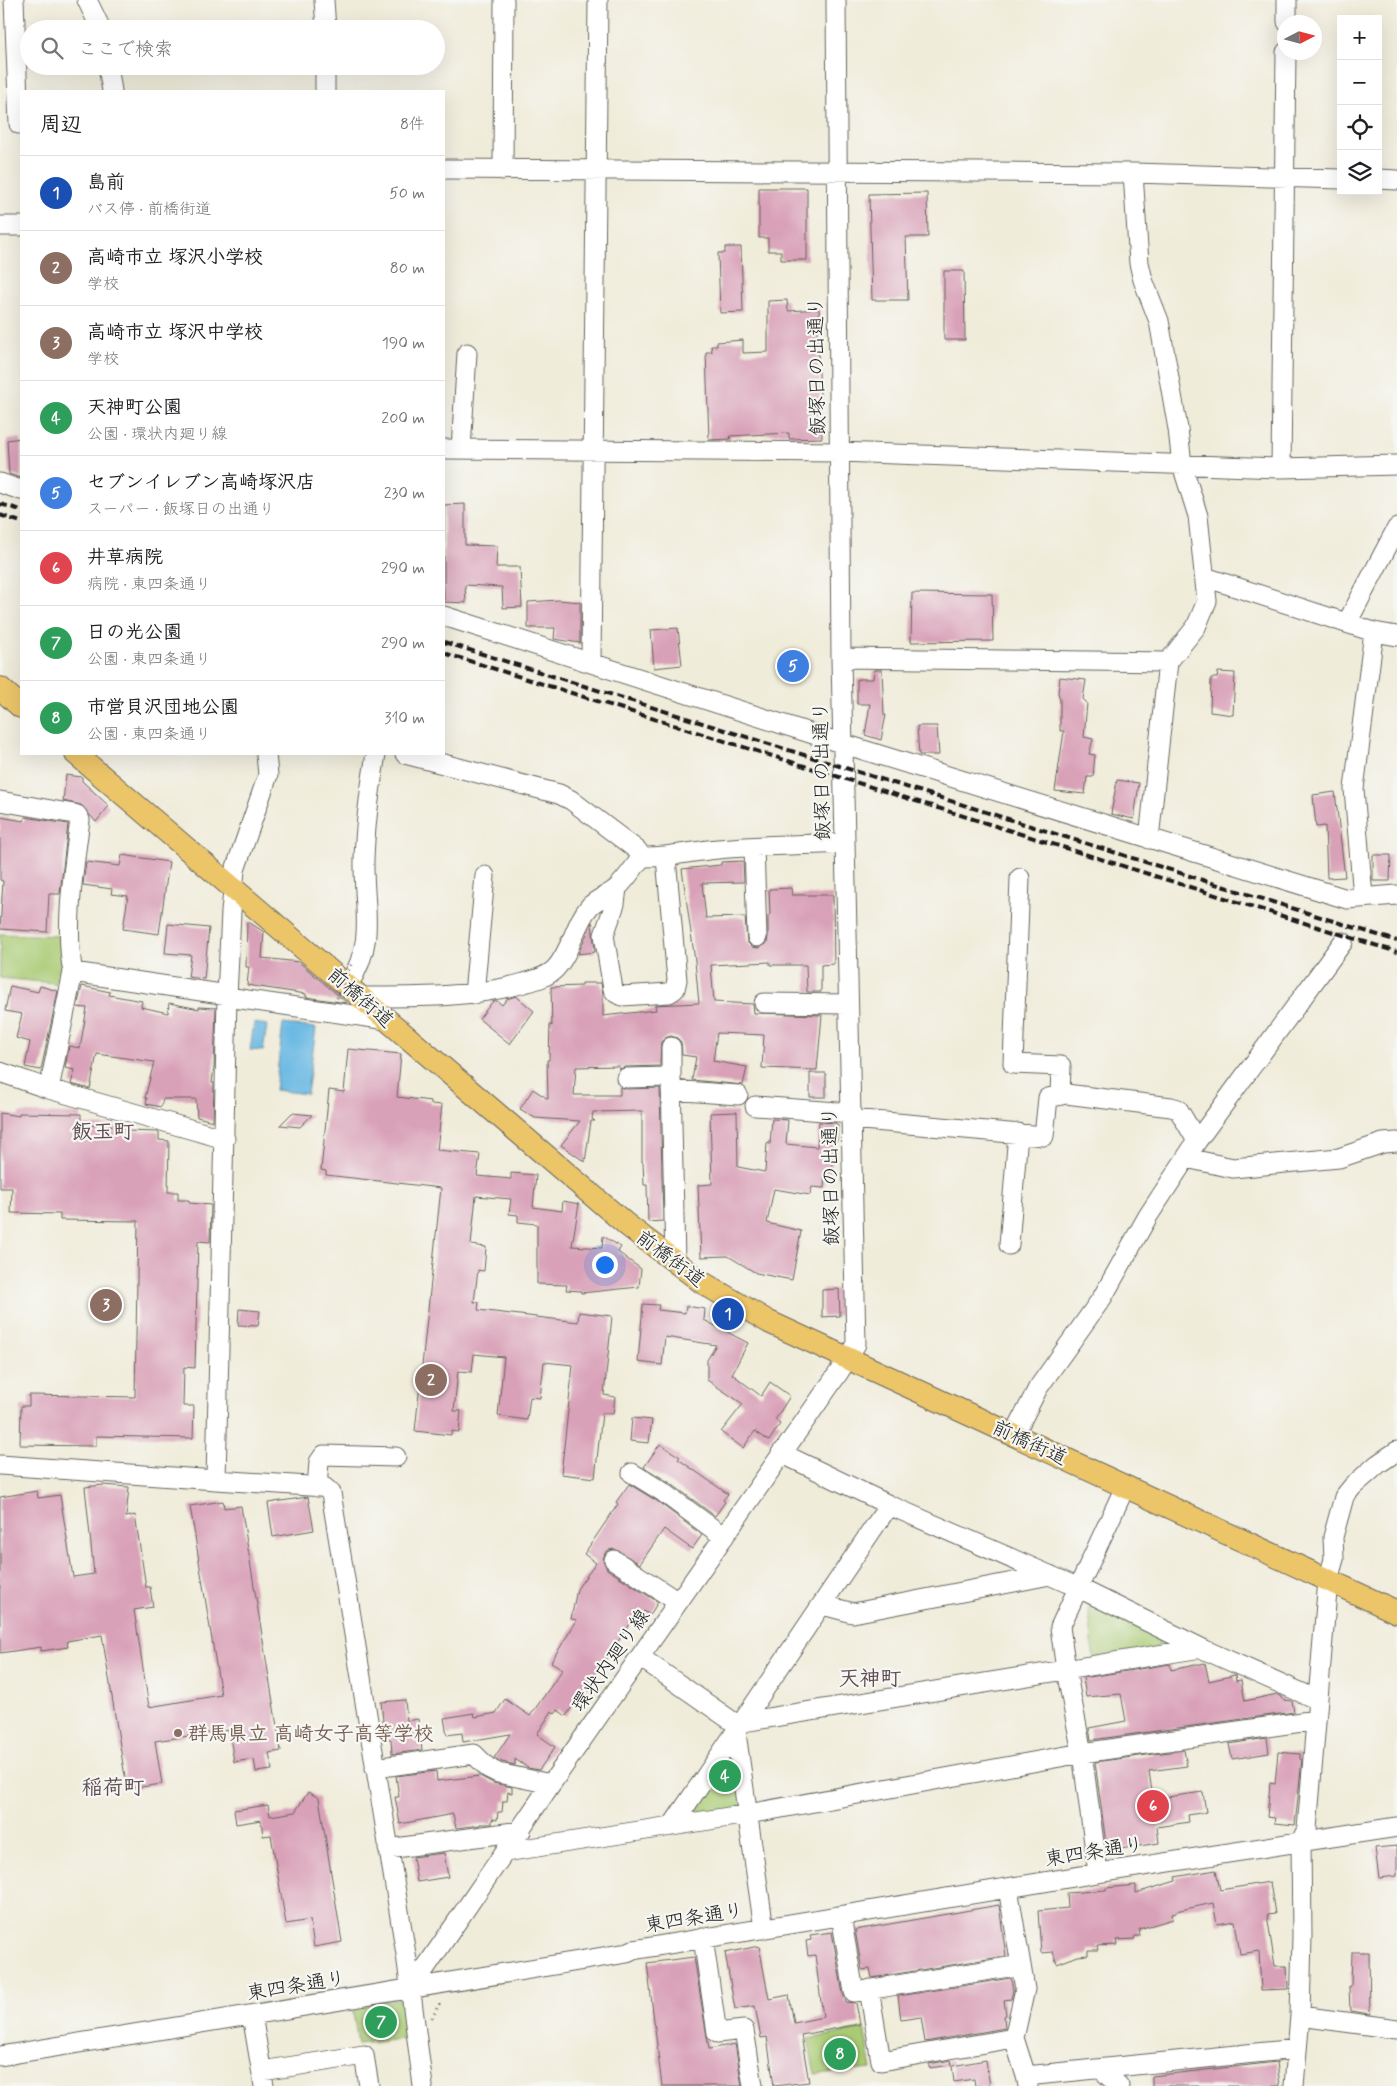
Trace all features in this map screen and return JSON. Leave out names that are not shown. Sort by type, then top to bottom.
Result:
[{"type":"main road","points":[[0,688],[20,706]]},
{"type":"main road","name":"前橋街道","points":[[77,755],[233,887],[349,994],[388,1020],[635,1231],[675,1262],[752,1313],[1397,1612]]},
{"type":"street","points":[[14,0],[19,124]]},
{"type":"street","points":[[86,0],[97,20]]},
{"type":"street","points":[[324,0],[325,20]]},
{"type":"street","points":[[503,170],[504,0]]},
{"type":"street","points":[[592,662],[598,0]]},
{"type":"street","name":"飯塚日の出通り","points":[[836,0],[841,658],[856,1344],[847,1358]]},
{"type":"street","points":[[1286,15],[1287,0]]},
{"type":"street","points":[[1281,468],[1286,60]]},
{"type":"street","points":[[109,75],[112,90]]},
{"type":"street","points":[[325,75],[325,90]]},
{"type":"street","points":[[445,169],[1133,173],[1337,179]]},
{"type":"street","points":[[1133,173],[1139,263],[1143,280],[1159,321],[1178,429],[1182,465],[1198,516],[1206,601],[1196,627],[1168,662],[1149,839]]},
{"type":"street","points":[[1382,180],[1397,180]]},
{"type":"street","points":[[0,226],[20,226]]},
{"type":"street","points":[[467,353],[452,449],[840,452],[1281,468],[1397,465]]},
{"type":"street","points":[[0,483],[20,490]]},
{"type":"street","points":[[1347,623],[1397,528]]},
{"type":"street","points":[[1205,577],[1374,632],[1397,636]]},
{"type":"street","points":[[445,616],[844,744],[1348,899],[1397,895]]},
{"type":"street","points":[[1363,897],[1354,789],[1374,632]]},
{"type":"street","points":[[841,658],[1168,662]]},
{"type":"street","points":[[216,1480],[228,996],[233,887],[235,870],[268,775],[266,755]]},
{"type":"street","points":[[376,755],[370,786],[364,860],[367,931],[358,969],[349,994],[424,997],[474,994],[502,989],[539,978],[554,970],[563,959],[582,917],[591,906],[617,888],[642,857]]},
{"type":"street","points":[[409,755],[560,794],[571,800],[637,850],[642,857]]},
{"type":"street","points":[[0,801],[74,814],[80,820],[69,923],[70,956],[73,972],[49,1089]]},
{"type":"street","points":[[642,857],[666,858],[708,850],[845,843]]},
{"type":"street","points":[[754,847],[757,937]]},
{"type":"street","points":[[617,888],[604,936],[613,989],[622,996],[669,993],[675,989],[677,980],[666,858]]},
{"type":"street","points":[[474,994],[486,876]]},
{"type":"street","points":[[1020,878],[1013,1064],[1061,1066],[1060,1095]]},
{"type":"street","points":[[1014,1435],[1038,1388],[1102,1298],[1148,1216],[1197,1141],[1343,942]]},
{"type":"street","points":[[73,972],[388,1020]]},
{"type":"street","points":[[764,1003],[848,1004]]},
{"type":"street","points":[[671,1047],[675,1262]]},
{"type":"street","points":[[0,1072],[49,1089],[225,1139]]},
{"type":"street","points":[[626,1078],[671,1083],[738,1095]]},
{"type":"street","points":[[754,1106],[1044,1136],[1048,1098],[1066,1094],[1171,1106],[1178,1109],[1197,1141]]},
{"type":"street","points":[[1009,1245],[1018,1133]]},
{"type":"street","points":[[1186,1158],[1233,1168],[1339,1158],[1383,1144],[1397,1142]]},
{"type":"street","name":"環状内廻り線","points":[[411,1989],[847,1358]]},
{"type":"street","points":[[1294,2086],[1300,2016],[1302,1936],[1301,1841],[1307,1829],[1328,1580],[1334,1559],[1333,1538],[1344,1497],[1353,1486],[1378,1464],[1397,1451]]},
{"type":"street","points":[[781,1453],[889,1505],[1079,1588],[1201,1648],[1318,1700]]},
{"type":"street","points":[[317,1487],[319,1462],[324,1455],[396,1457]]},
{"type":"street","points":[[0,1465],[324,1487],[331,1494],[411,1989],[423,2086]]},
{"type":"street","points":[[632,1473],[663,1492],[724,1537]]},
{"type":"street","points":[[1098,1873],[1082,1753],[1066,1670],[1060,1626],[1125,1487]]},
{"type":"street","points":[[672,1826],[889,1505]]},
{"type":"street","points":[[614,1560],[678,1602]]},
{"type":"street","points":[[823,1605],[853,1613],[1050,1575]]},
{"type":"street","points":[[640,1657],[739,1727],[1201,1648]]},
{"type":"street","points":[[506,1852],[748,1814],[1082,1753],[1316,1720]]},
{"type":"street","points":[[739,1727],[748,1814],[764,1929]]},
{"type":"street","points":[[375,1768],[474,1754],[488,1768],[498,1773],[551,1784]]},
{"type":"street","name":"東四条通り","points":[[0,2056],[1098,1873],[1397,1827]]},
{"type":"street","points":[[388,1849],[521,1831]]},
{"type":"street","points":[[1008,1888],[1025,1989],[1014,2038],[1027,2081],[1101,2068],[1296,2049]]},
{"type":"street","points":[[841,1916],[854,1992],[1021,1964]]},
{"type":"street","points":[[703,1938],[717,2033],[744,2030],[754,2086]]},
{"type":"street","points":[[869,1989],[881,2061],[1014,2038]]},
{"type":"street","points":[[252,2015],[263,2078],[364,2055],[369,2086]]},
{"type":"street","points":[[1300,2016],[1397,2029]]},
{"type":"street","points":[[1101,2068],[1119,2086]]},
{"type":"path","points":[[349,994],[352,962]]},
{"type":"green space","points":[[0,934],[66,936],[64,984],[0,978]]},
{"type":"green space","points":[[1088,1602],[1160,1635],[1161,1641],[1155,1650],[1094,1661]]},
{"type":"green space","points":[[735,1740],[745,1812],[680,1822]]},
{"type":"green space","points":[[405,1998],[409,2038],[358,2044],[352,2006]]},
{"type":"green space","points":[[864,2029],[872,2069],[815,2074],[808,2039]]},
{"type":"water","points":[[254,1023],[267,1025],[263,1051],[250,1050]]},
{"type":"water","points":[[283,1024],[316,1028],[307,1094],[275,1090]]},
{"type":"building","points":[[759,188],[807,188],[807,260],[781,260],[781,251],[768,251],[768,238],[759,238]]},
{"type":"building","points":[[927,193],[928,237],[906,237],[908,300],[872,300],[869,194]]},
{"type":"building","points":[[725,247],[741,247],[743,312],[720,313],[718,253],[725,253]]},
{"type":"building","points":[[944,271],[964,271],[965,340],[944,340]]},
{"type":"building","points":[[787,300],[788,311],[819,309],[820,330],[817,330],[822,438],[789,439],[789,433],[730,436],[731,439],[709,440],[706,352],[712,352],[711,346],[717,346],[717,342],[743,340],[743,353],[768,352],[768,301]]},
{"type":"building","points":[[20,438],[20,478],[9,474],[7,440]]},
{"type":"building","points":[[465,504],[465,545],[497,546],[496,567],[520,567],[522,607],[503,608],[502,587],[465,585],[466,603],[445,602],[445,505]]},
{"type":"building","points":[[912,593],[992,594],[993,641],[911,642]]},
{"type":"building","points":[[559,600],[580,602],[580,643],[554,639],[555,628],[528,628],[528,602]]},
{"type":"building","points":[[678,628],[682,665],[654,668],[651,630]]},
{"type":"building","points":[[874,670],[882,670],[884,715],[886,715],[881,740],[865,735],[870,704],[857,704],[857,679],[873,679]]},
{"type":"building","points":[[1218,672],[1235,673],[1233,715],[1210,712],[1211,678],[1217,678]]},
{"type":"building","points":[[1060,677],[1086,680],[1083,699],[1087,703],[1084,737],[1093,739],[1089,754],[1095,755],[1093,777],[1087,777],[1085,794],[1055,791],[1064,731],[1060,731],[1060,700],[1058,693]]},
{"type":"building","points":[[917,726],[937,726],[939,755],[919,755]]},
{"type":"building","points":[[66,775],[82,777],[82,781],[109,806],[96,822],[81,805],[63,801]]},
{"type":"building","points":[[1117,780],[1139,783],[1134,819],[1111,814]]},
{"type":"building","points":[[1335,792],[1345,877],[1327,878],[1325,826],[1316,827],[1313,795]]},
{"type":"building","points":[[0,817],[24,821],[25,817],[68,824],[60,894],[49,894],[47,932],[0,929],[3,881],[0,880]]},
{"type":"building","points":[[122,855],[169,862],[159,934],[123,929],[128,896],[111,894],[112,889],[83,885],[86,862],[120,866]]},
{"type":"building","points":[[1373,855],[1391,855],[1390,881],[1373,881]]},
{"type":"building","points":[[743,861],[744,882],[702,883],[706,918],[745,917],[747,942],[752,947],[758,948],[767,943],[768,916],[770,914],[769,889],[791,888],[792,895],[833,895],[834,964],[821,965],[821,992],[807,992],[806,965],[770,965],[770,962],[711,965],[714,1002],[753,1004],[754,1013],[822,1015],[817,1070],[762,1068],[764,1035],[717,1033],[713,1061],[747,1067],[743,1085],[692,1080],[696,1057],[682,1055],[681,1042],[671,1036],[661,1042],[660,1066],[619,1069],[619,1066],[576,1067],[574,1095],[620,1095],[620,1087],[626,1089],[660,1088],[663,1221],[648,1222],[647,1185],[644,1185],[642,1162],[642,1111],[593,1112],[592,1119],[595,1121],[591,1121],[585,1162],[561,1145],[580,1121],[535,1118],[520,1109],[533,1089],[548,1099],[547,1060],[549,1060],[550,1024],[552,1026],[551,987],[582,986],[582,983],[601,983],[603,1016],[656,1010],[655,1005],[699,1003],[682,869],[721,865],[721,862]]},
{"type":"building","points":[[247,921],[264,932],[262,958],[299,962],[347,1003],[306,997],[306,994],[247,985],[249,967],[246,967]]},
{"type":"building","points":[[592,922],[595,952],[578,954],[587,934]]},
{"type":"building","points":[[168,924],[209,928],[204,979],[188,977],[191,955],[165,953]]},
{"type":"building","points":[[10,986],[38,992],[40,986],[58,991],[41,1070],[25,1067],[30,1042],[16,1038],[22,1014],[5,1011]]},
{"type":"building","points":[[82,986],[110,992],[109,995],[142,1001],[141,1007],[168,1013],[169,1003],[199,1009],[199,1007],[216,1008],[212,1083],[214,1083],[213,1121],[197,1117],[196,1099],[163,1099],[161,1107],[146,1104],[147,1098],[145,1098],[154,1062],[97,1054],[90,1089],[71,1084],[75,1070],[65,1068],[69,1046],[80,1048],[87,1008],[77,1007]]},
{"type":"building","points":[[516,996],[534,1011],[510,1044],[479,1019],[493,1001],[497,1001],[502,1005],[507,999]]},
{"type":"building","points":[[348,1049],[401,1054],[397,1097],[431,1101],[431,1104],[442,1105],[437,1150],[480,1154],[477,1176],[511,1179],[511,1173],[536,1175],[533,1207],[562,1211],[563,1201],[579,1204],[572,1246],[602,1248],[603,1236],[621,1247],[618,1252],[641,1269],[639,1287],[581,1293],[581,1291],[566,1290],[567,1285],[537,1284],[537,1224],[518,1222],[518,1215],[509,1214],[511,1199],[476,1196],[471,1245],[486,1247],[484,1271],[478,1270],[474,1302],[479,1302],[478,1310],[578,1322],[579,1312],[612,1316],[604,1395],[615,1397],[613,1414],[602,1413],[595,1478],[561,1474],[573,1365],[544,1362],[540,1398],[530,1397],[527,1420],[498,1416],[504,1357],[474,1354],[472,1372],[458,1371],[454,1411],[461,1411],[459,1432],[451,1431],[451,1435],[415,1431],[441,1188],[326,1175],[326,1171],[321,1170],[329,1090],[344,1092]]},
{"type":"building","points":[[810,1073],[826,1073],[826,1097],[810,1097]]},
{"type":"building","points":[[737,1112],[738,1167],[765,1172],[767,1143],[770,1144],[772,1119],[788,1120],[786,1144],[817,1147],[819,1122],[836,1123],[838,1125],[831,1172],[825,1172],[824,1188],[812,1187],[810,1195],[774,1189],[767,1223],[801,1231],[792,1280],[756,1273],[728,1256],[701,1257],[698,1185],[712,1184],[710,1113]]},
{"type":"building","points":[[0,1113],[19,1116],[19,1113],[81,1114],[81,1125],[125,1126],[125,1131],[159,1132],[159,1140],[169,1141],[168,1192],[178,1192],[178,1200],[189,1200],[189,1203],[211,1205],[210,1242],[198,1241],[195,1368],[184,1367],[183,1406],[194,1406],[193,1438],[96,1436],[96,1446],[20,1445],[21,1406],[29,1406],[29,1395],[135,1397],[138,1221],[60,1220],[60,1214],[11,1213],[12,1188],[0,1188]]},
{"type":"building","points":[[292,1113],[312,1115],[300,1127],[280,1125]]},
{"type":"building","points":[[839,1289],[840,1316],[822,1317],[822,1290]]},
{"type":"building","points":[[643,1304],[659,1305],[658,1310],[685,1313],[686,1306],[705,1309],[704,1320],[748,1343],[732,1374],[761,1396],[770,1382],[790,1396],[775,1420],[780,1424],[769,1441],[755,1431],[743,1448],[721,1432],[743,1404],[707,1380],[707,1360],[716,1345],[665,1337],[662,1365],[638,1362]]},
{"type":"building","points":[[239,1309],[260,1311],[258,1326],[238,1325]]},
{"type":"building","points":[[632,1418],[652,1420],[649,1443],[630,1441]]},
{"type":"building","points":[[660,1444],[728,1494],[715,1516],[670,1483],[644,1467]]},
{"type":"building","points":[[629,1484],[657,1501],[702,1535],[692,1549],[664,1529],[640,1564],[615,1549],[605,1553],[603,1560],[607,1569],[658,1602],[650,1615],[644,1611],[639,1619],[635,1617],[566,1716],[558,1710],[555,1714],[552,1711],[537,1734],[555,1747],[539,1770],[528,1768],[515,1759],[515,1765],[494,1758],[510,1734],[463,1742],[462,1733],[447,1735],[444,1718],[474,1713],[475,1717],[496,1713],[505,1699],[530,1716],[563,1669],[551,1662],[577,1620],[571,1619],[577,1589],[596,1563],[584,1554],[618,1504],[616,1502]]},
{"type":"building","points":[[103,1485],[129,1487],[126,1517],[135,1515],[146,1587],[150,1587],[153,1607],[134,1610],[149,1707],[221,1695],[190,1506],[223,1501],[224,1508],[241,1506],[281,1751],[269,1753],[272,1770],[256,1772],[254,1759],[234,1762],[229,1730],[155,1741],[162,1784],[127,1789],[102,1635],[67,1641],[68,1647],[41,1651],[41,1647],[0,1653],[0,1497],[37,1491],[38,1498],[60,1495],[73,1577],[94,1574],[85,1487]]},
{"type":"building","points":[[308,1497],[314,1530],[273,1537],[268,1503]]},
{"type":"building","points":[[1205,1663],[1209,1681],[1235,1675],[1236,1681],[1241,1680],[1245,1701],[1277,1694],[1283,1700],[1292,1701],[1294,1712],[1091,1740],[1089,1728],[1126,1721],[1121,1694],[1086,1697],[1083,1678],[1170,1664],[1171,1670]]},
{"type":"building","points":[[405,1700],[407,1721],[418,1719],[422,1750],[392,1754],[391,1739],[385,1739],[381,1702]]},
{"type":"building","points":[[1267,1738],[1269,1753],[1232,1759],[1229,1744]]},
{"type":"building","points":[[1184,1750],[1187,1766],[1149,1771],[1153,1799],[1203,1792],[1206,1812],[1188,1815],[1189,1822],[1157,1827],[1159,1843],[1107,1851],[1095,1762]]},
{"type":"building","points":[[1278,1752],[1300,1754],[1300,1759],[1302,1760],[1295,1825],[1274,1823],[1275,1818],[1267,1817],[1270,1783],[1275,1784]]},
{"type":"building","points":[[436,1771],[437,1781],[480,1776],[493,1783],[512,1787],[512,1793],[508,1792],[507,1801],[503,1801],[502,1812],[498,1812],[497,1820],[492,1819],[492,1824],[456,1828],[453,1814],[400,1824],[395,1797],[399,1797],[396,1776]]},
{"type":"building","points":[[308,1792],[319,1798],[342,1942],[314,1947],[310,1920],[286,1924],[271,1835],[263,1836],[261,1820],[236,1824],[234,1810],[268,1805],[270,1816],[295,1812]]},
{"type":"building","points":[[1397,1846],[1397,1876],[1379,1878],[1375,1848]]},
{"type":"building","points":[[444,1853],[448,1877],[417,1882],[413,1857]]},
{"type":"building","points":[[1216,1870],[1220,1890],[1270,1882],[1275,1914],[1267,1915],[1275,1966],[1287,1966],[1288,1989],[1261,1990],[1259,1951],[1240,1954],[1235,1921],[1217,1924],[1213,1903],[1176,1911],[1176,1913],[1172,1914],[1173,1919],[1139,1929],[1140,1936],[1134,1936],[1135,1939],[1116,1940],[1117,1945],[1097,1946],[1098,1950],[1088,1950],[1088,1955],[1078,1956],[1057,1964],[1053,1952],[1041,1953],[1038,1911],[1068,1908],[1067,1893],[1106,1890],[1106,1888],[1136,1885],[1136,1893],[1176,1881],[1175,1877]]},
{"type":"building","points":[[999,1905],[1006,1956],[872,1978],[870,1969],[862,1970],[855,1930]]},
{"type":"building","points":[[832,1932],[843,1994],[846,2002],[856,2003],[860,2024],[801,2035],[809,2082],[774,2086],[767,2037],[761,2038],[755,2006],[735,2009],[725,1953],[759,1946],[769,1999],[789,1995],[794,2023],[823,2017],[815,1955],[808,1956],[806,1941],[811,1940],[810,1935]]},
{"type":"building","points":[[1352,1952],[1369,1952],[1370,2014],[1350,2011],[1349,1987],[1351,1986]]},
{"type":"building","points":[[694,1957],[709,2049],[735,2044],[742,2086],[662,2086],[647,1963]]},
{"type":"building","points":[[1011,1978],[1013,1991],[1011,1999],[1004,2000],[1005,2028],[925,2042],[921,2017],[901,2020],[898,1996]]},
{"type":"building","points":[[951,2060],[952,2065],[929,2068],[929,2064]]},
{"type":"building","points":[[986,2060],[990,2086],[975,2086],[974,2079],[954,2082],[952,2066]]},
{"type":"building","points":[[1277,2062],[1280,2086],[1152,2086],[1152,2076]]},
{"type":"railway","points":[[0,504],[20,510]]},
{"type":"railway","points":[[0,515],[20,522]]},
{"type":"railway","points":[[445,642],[1397,941]]},
{"type":"railway","points":[[445,653],[1397,952]]},
{"type":"place","name":"セブンイレブン高崎塚沢店","points":[[793,666]]},
{"type":"place","name":"高崎市立 塚沢中学校","points":[[106,1305]]},
{"type":"place","name":"島前","points":[[728,1314]]},
{"type":"place","name":"高崎市立 塚沢小学校","points":[[431,1380]]},
{"type":"place","name":"群馬県立 高崎女子高等学校","points":[[178,1733]]},
{"type":"place","name":"天神町公園","points":[[725,1776]]},
{"type":"place","name":"井草病院","points":[[1153,1806]]},
{"type":"place","name":"日の光公園","points":[[381,2022]]},
{"type":"place","name":"市営貝沢団地公園","points":[[840,2054]]},
{"type":"district","name":"飯玉町","points":[[103,1131]]},
{"type":"district","name":"天神町","points":[[870,1678]]},
{"type":"district","name":"稲荷町","points":[[113,1787]]}]
